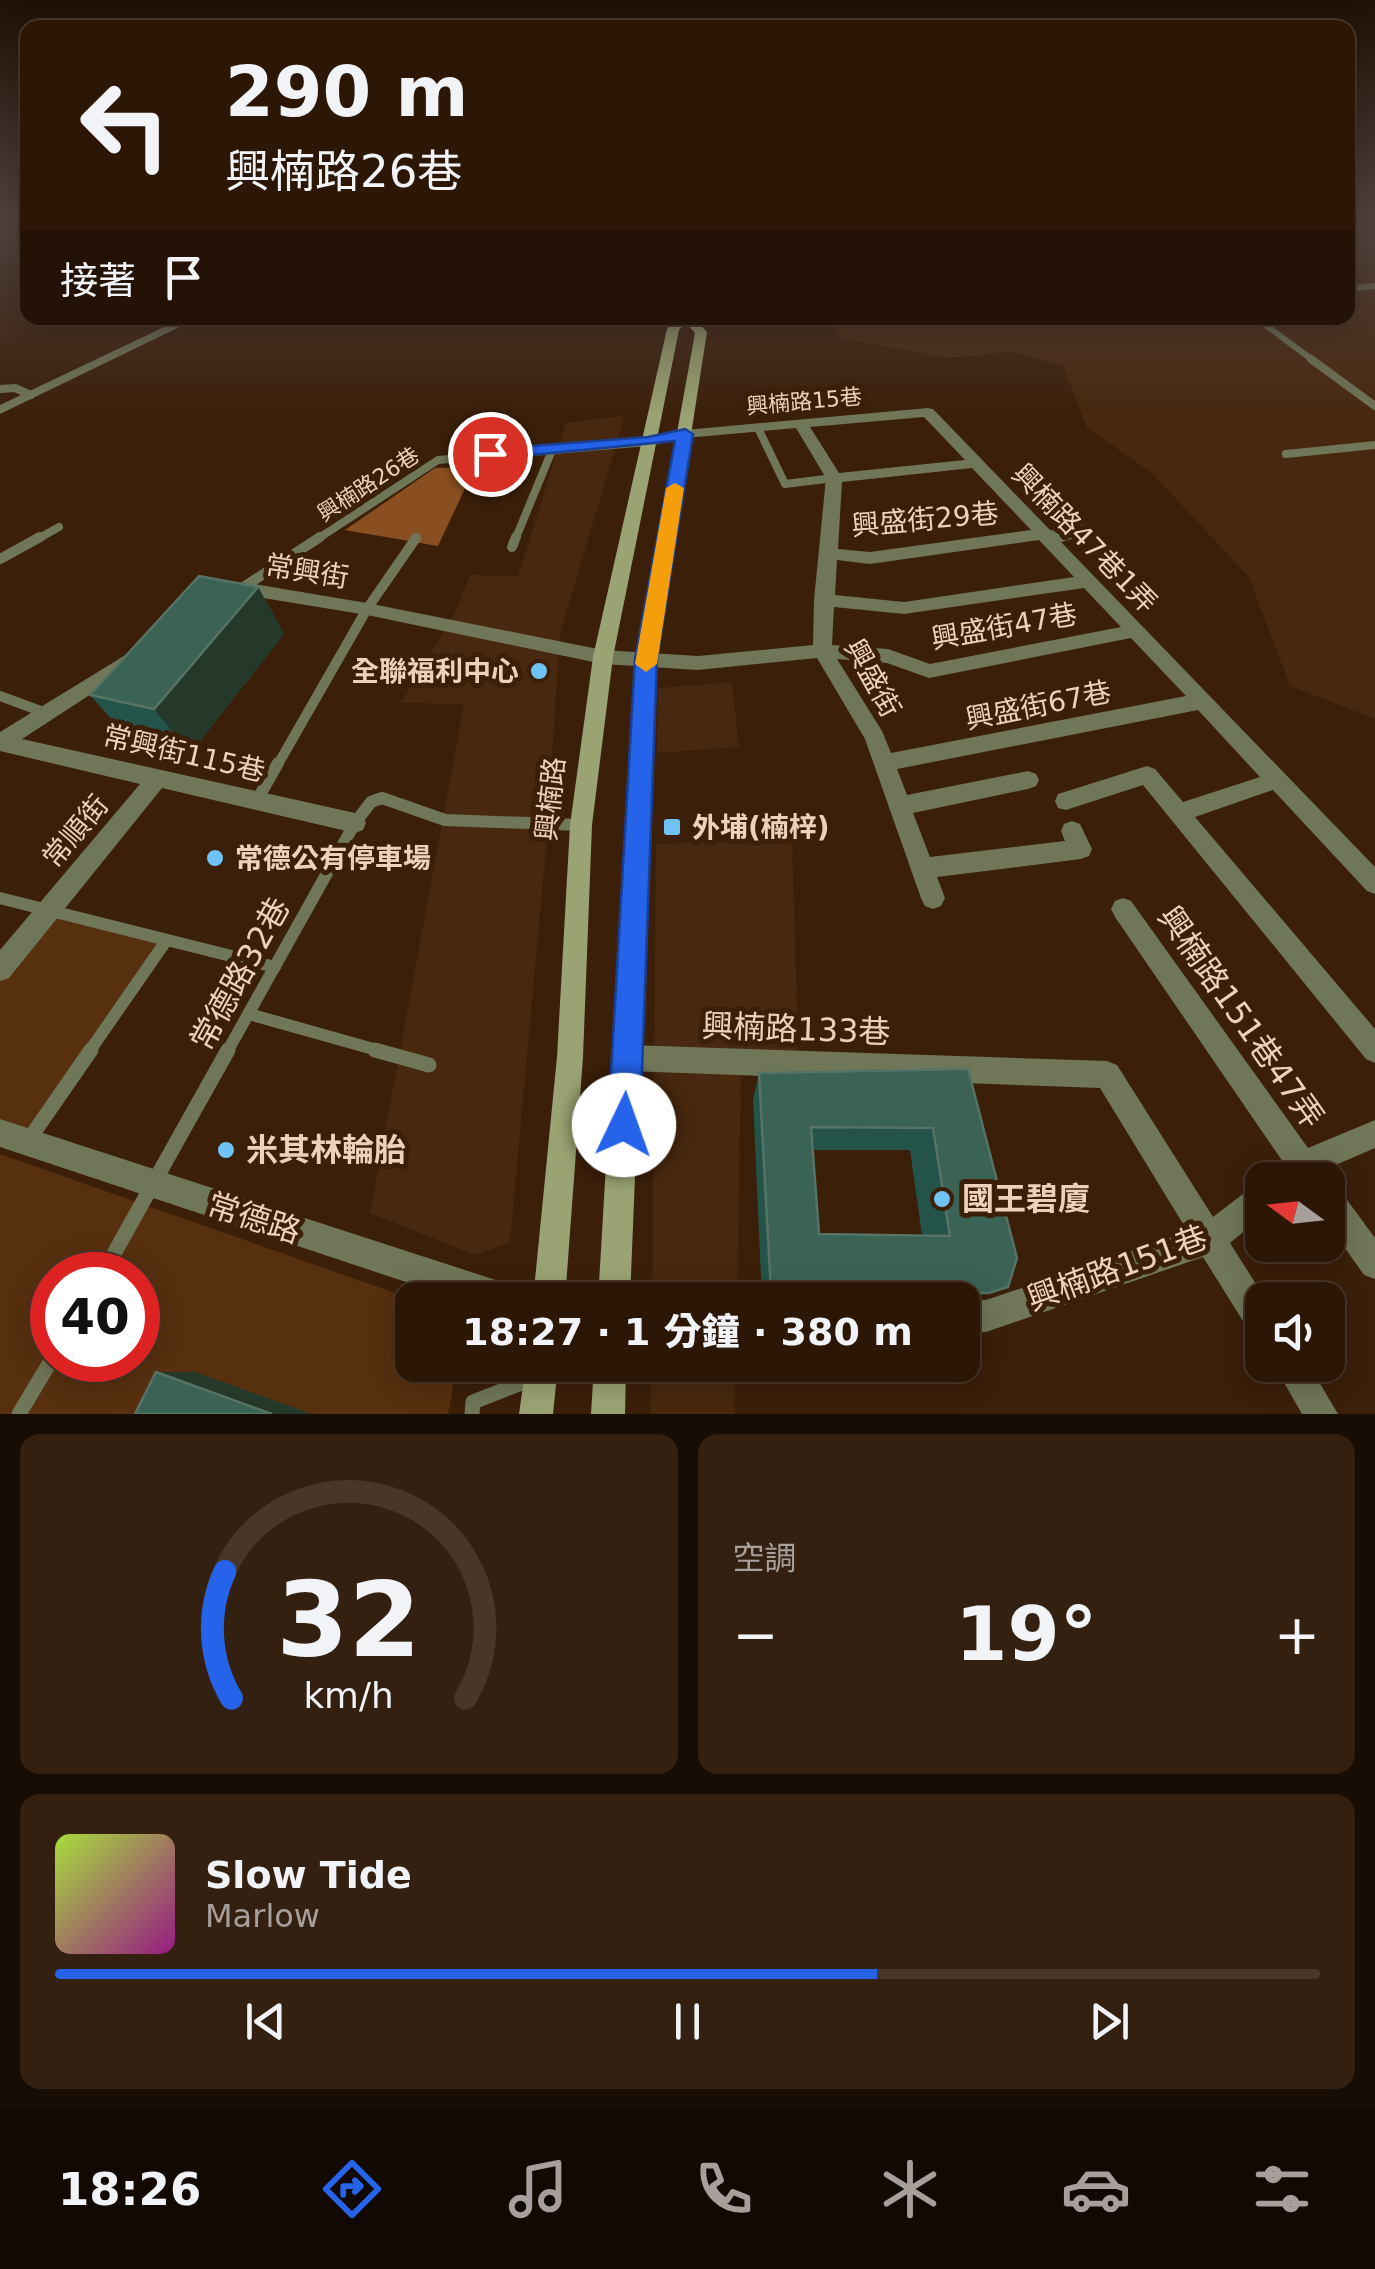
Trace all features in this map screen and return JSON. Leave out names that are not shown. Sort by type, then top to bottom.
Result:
[{"type":"street","points":[[0,410],[177,325]]},
{"type":"street","name":"興楠路","points":[[551,1282],[570,1057],[580,824],[604,658],[672,330],[678,325]]},
{"type":"street","name":"興楠路","points":[[615,1282],[646,659],[701,332],[694,325]]},
{"type":"street","name":"興楠路15巷","points":[[685,434],[928,412]]},
{"type":"street","name":"興楠路47巷1弄","points":[[928,412],[1375,883]]},
{"type":"street","points":[[801,424],[834,478],[976,463]]},
{"type":"street","name":"興盛街","points":[[834,478],[822,651],[874,738],[933,898]]},
{"type":"street","name":"興盛街29巷","points":[[827,553],[870,558],[1043,534],[1060,537],[1086,529]]},
{"type":"street","points":[[823,600],[904,608],[1088,582]]},
{"type":"street","name":"常興街","points":[[234,594],[368,609],[604,658],[646,659]]},
{"type":"street","name":"興盛街47巷","points":[[646,659],[698,662],[822,651],[888,656],[929,671],[1135,630]]},
{"type":"street","points":[[0,743],[144,651]]},
{"type":"street","name":"興盛街67巷","points":[[884,763],[1202,701]]},
{"type":"street","name":"常興街115巷","points":[[0,743],[355,822]]},
{"type":"street","points":[[1066,801],[1146,776],[1375,1050]]},
{"type":"street","name":"常順街","points":[[0,969],[158,778]]},
{"type":"street","points":[[900,806],[1028,780]]},
{"type":"street","points":[[1178,812],[1277,780]]},
{"type":"street","points":[[922,868],[1081,849],[1072,831]]},
{"type":"street","name":"興楠路151巷47弄","points":[[1123,909],[1290,1162]]},
{"type":"street","name":"興楠路133巷","points":[[628,1058],[1106,1075],[1209,1240]]},
{"type":"street","points":[[961,1070],[970,1106]]},
{"type":"street","points":[[1323,1162],[1375,1134]]},
{"type":"street","name":"常德路","points":[[14,1137],[452,1282]]},
{"type":"street","name":"興楠路151巷","points":[[980,1316],[1209,1240],[1245,1210]]},
{"type":"street","points":[[1345,1223],[1375,1264]]},
{"type":"street","points":[[1209,1240],[1245,1296]]},
{"type":"street","points":[[1006,1270],[1015,1306]]},
{"type":"street","points":[[536,1414],[540,1382]]},
{"type":"street","points":[[608,1414],[609,1382]]},
{"type":"street","points":[[1301,1382],[1322,1414]]},
{"type":"lane","points":[[1265,325],[1375,406]]},
{"type":"lane","points":[[0,388],[31,394]]},
{"type":"lane","points":[[758,428],[785,484],[834,478]]},
{"type":"lane","name":"興楠路26巷","points":[[234,594],[438,460],[648,442],[685,434]]},
{"type":"lane","points":[[1286,454],[1375,445]]},
{"type":"lane","points":[[512,547],[553,448]]},
{"type":"lane","points":[[0,558],[58,527]]},
{"type":"lane","points":[[257,800],[368,609],[416,538]]},
{"type":"lane","points":[[0,696],[48,713]]},
{"type":"lane","name":"常德路32巷","points":[[116,1252],[355,822],[371,802],[382,798],[445,820],[580,824]]},
{"type":"lane","points":[[0,898],[275,968]]},
{"type":"lane","points":[[14,1137],[166,941]]},
{"type":"lane","points":[[249,1014],[429,1065]]},
{"type":"lane","points":[[19,1414],[38,1382]]},
{"type":"lane","points":[[472,1414],[474,1402],[520,1382]]},
{"type":"shaded area","points":[[1355,285],[1375,285],[1375,719],[1290,686],[1249,577],[1151,472],[1087,428],[1063,366],[1011,352],[949,358],[843,339],[834,325],[1355,325]]},
{"type":"shaded area","points":[[625,415],[560,634],[546,849],[510,1243],[475,1255],[370,1213],[464,704],[401,703],[456,611],[470,575],[518,576],[566,423]]},
{"type":"shaded area","points":[[475,467],[438,546],[345,530],[435,468]]},
{"type":"shaded area","points":[[732,682],[739,747],[657,753],[658,688]]},
{"type":"shaded area","points":[[792,839],[799,1074],[741,1074],[737,1282],[652,1282],[656,844]]},
{"type":"shaded area","points":[[48,911],[166,941],[27,1142],[0,1133],[0,969]]},
{"type":"shaded area","points":[[0,1154],[395,1293],[395,1382],[454,1382],[448,1414],[0,1414]]},
{"type":"shaded area","points":[[651,1382],[735,1382],[734,1414],[651,1414]]},
{"type":"building","points":[[199,576],[258,587],[154,709],[90,695]]},
{"type":"building","points":[[968,1069],[1017,1258],[1008,1287],[980,1293],[980,1282],[770,1282],[759,1073]],"holes":[[[811,1127],[933,1128],[950,1236],[819,1234]]]},
{"type":"building","points":[[160,1373],[272,1414],[135,1414],[151,1382],[160,1382]]},
{"type":"slow traffic","points":[[646,664],[675,488]]},
{"type":"place","name":"全聯福利中心","points":[[539,671]]},
{"type":"place","name":"外埔(楠梓)","points":[[672,827]]},
{"type":"place","name":"常德公有停車場","points":[[215,858]]},
{"type":"place","name":"米其林輪胎","points":[[226,1150]]},
{"type":"place","name":"國王碧廈","points":[[942,1199]]},
{"type":"route","points":[[490,454],[648,442],[685,434],[646,659],[624,1125]]}]
